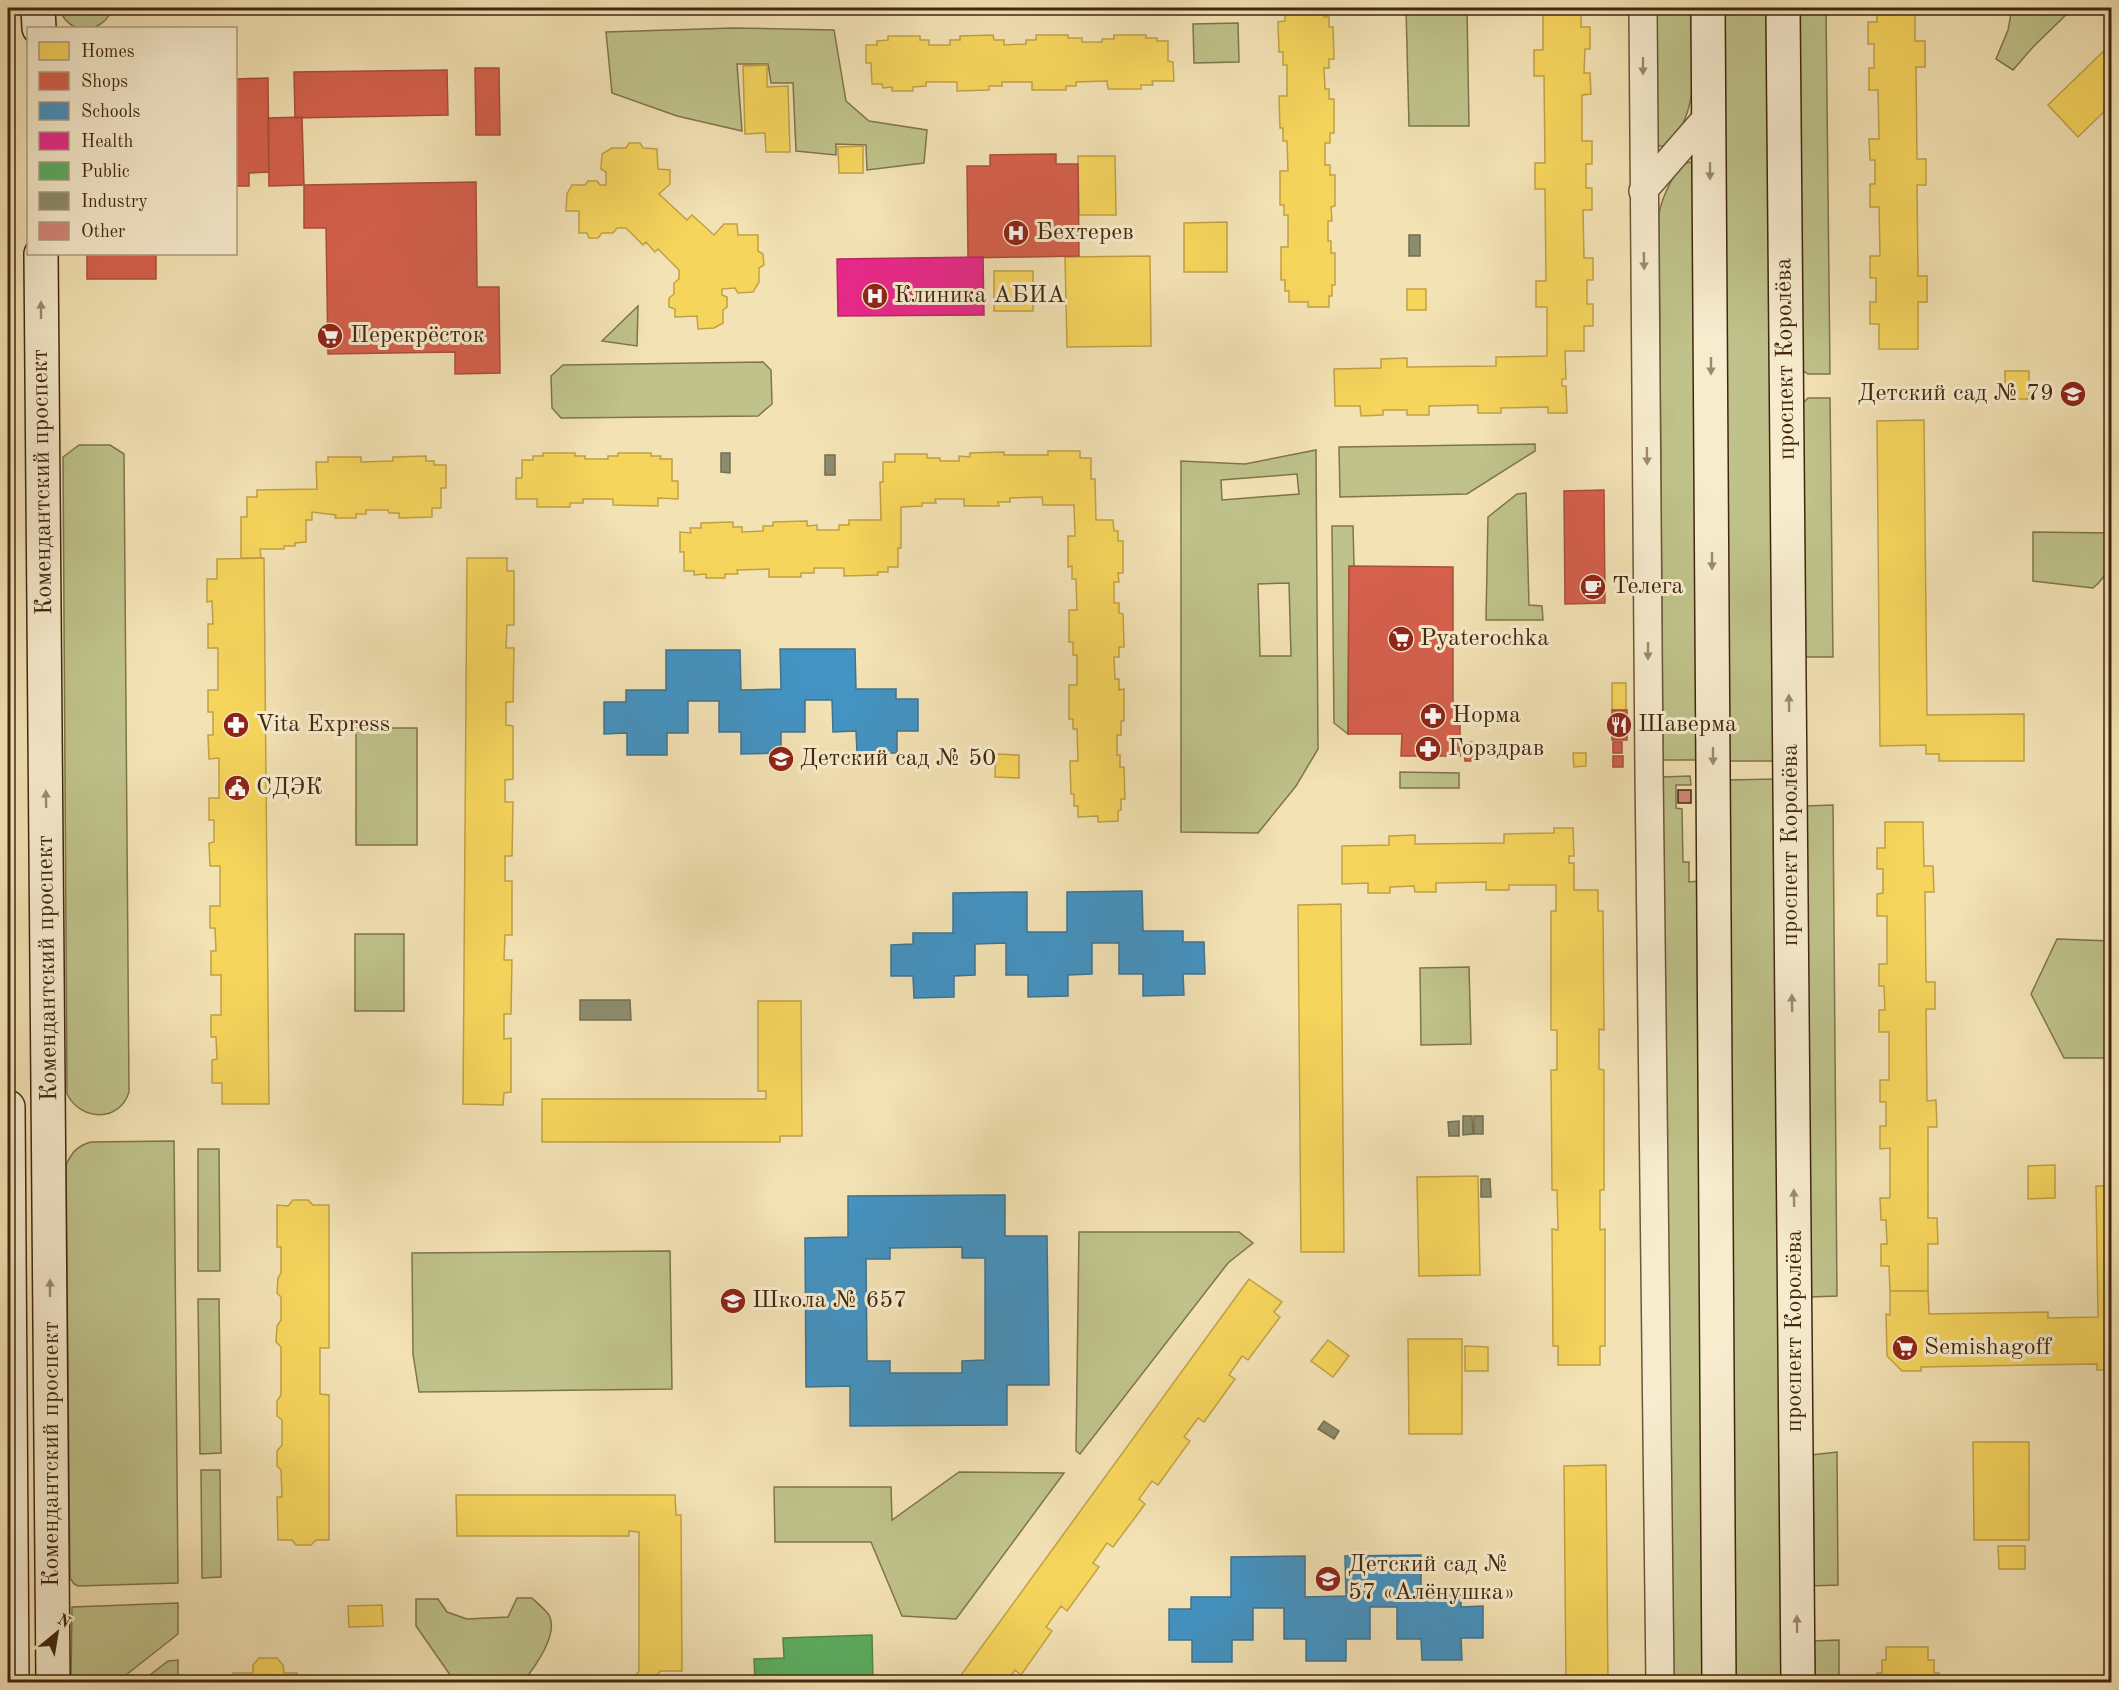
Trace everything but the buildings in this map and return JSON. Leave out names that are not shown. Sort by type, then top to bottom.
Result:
[{"type":"street","points":[[38,8],[39,27]]},
{"type":"street","points":[[1643,8],[1643,191],[1660,1683]]},
{"type":"street","points":[[1708,8],[1719,1683]]},
{"type":"street","name":"проспект Королёва","points":[[1783,8],[1798,1683]]},
{"type":"street","points":[[1643,191],[1710,115]]},
{"type":"street","name":"Комендантский проспект","points":[[41,255],[53,1683]]},
{"type":"street","name":"Комендантский проспект","points":[[8,1107],[12,1683]]},
{"type":"green space","points":[[59,8],[113,8],[108,17],[95,27],[76,27],[64,17]]},
{"type":"green space","points":[[1406,8],[1467,8],[1469,126],[1409,126]]},
{"type":"green space","points":[[1655,8],[1694,8],[1694,62],[1690,102],[1676,135],[1663,146],[1659,146],[1657,142]]},
{"type":"green space","points":[[1721,8],[1770,8],[1775,761],[1726,761]]},
{"type":"green space","points":[[1799,8],[1826,8],[1830,374],[1808,374],[1802,370]]},
{"type":"green space","points":[[2012,8],[2073,8],[2013,70],[1996,59],[2008,30]]},
{"type":"green space","points":[[1238,23],[1239,62],[1194,63],[1193,24]]},
{"type":"green space","points":[[733,28],[834,30],[846,101],[869,121],[927,130],[924,163],[867,170],[866,145],[836,144],[836,155],[796,151],[793,83],[771,83],[768,64],[737,64],[742,131],[677,116],[612,93],[606,32]]},
{"type":"green space","points":[[1690,162],[1694,165],[1698,760],[1663,760],[1659,213],[1674,176],[1684,164]]},
{"type":"green space","points":[[638,306],[637,346],[602,341]]},
{"type":"green space","points":[[763,362],[771,370],[772,404],[758,416],[561,418],[552,408],[551,376],[563,365]]},
{"type":"green space","points":[[1808,398],[1830,398],[1833,657],[1805,657],[1803,403]]},
{"type":"green space","points":[[1535,444],[1535,451],[1467,494],[1340,497],[1339,447]]},
{"type":"green space","points":[[79,445],[110,445],[124,454],[129,1092],[117,1109],[100,1115],[81,1110],[67,1094],[63,457]]},
{"type":"green space","points":[[1316,450],[1318,749],[1296,786],[1258,833],[1181,832],[1181,461],[1245,464]],"holes":[[[1297,474],[1299,494],[1222,500],[1221,480]],[[1289,583],[1291,656],[1260,656],[1258,584]]]},
{"type":"green space","points":[[1526,493],[1529,605],[1542,606],[1543,620],[1486,620],[1488,517],[1517,494]]},
{"type":"green space","points":[[1332,526],[1353,526],[1354,566],[1349,567],[1348,734],[1334,723]]},
{"type":"green space","points":[[2033,532],[2110,533],[2109,563],[2104,576],[2093,588],[2033,581]]},
{"type":"green space","points":[[356,728],[417,728],[417,845],[356,845]]},
{"type":"green space","points":[[1400,772],[1459,773],[1459,788],[1400,788]]},
{"type":"green space","points":[[1690,776],[1691,785],[1676,785],[1676,808],[1682,809],[1683,862],[1689,862],[1689,882],[1699,881],[1705,1682],[1671,1682],[1662,777]]},
{"type":"green space","points":[[1776,779],[1783,1682],[1733,1682],[1727,780]]},
{"type":"green space","points":[[1833,805],[1837,1296],[1810,1297],[1805,806]]},
{"type":"green space","points":[[355,934],[404,934],[404,1011],[355,1011]]},
{"type":"green space","points":[[2057,939],[2111,941],[2111,1058],[2064,1058],[2031,994]]},
{"type":"green space","points":[[1469,967],[1471,1044],[1421,1045],[1420,968]]},
{"type":"green space","points":[[174,1141],[178,1583],[78,1586],[70,1578],[66,1165],[76,1150],[91,1142]]},
{"type":"green space","points":[[198,1149],[219,1149],[220,1271],[198,1271]]},
{"type":"green space","points":[[1079,1232],[1239,1232],[1253,1243],[1228,1263],[1080,1454],[1076,1451]]},
{"type":"green space","points":[[670,1251],[672,1389],[419,1392],[413,1354],[412,1253]]},
{"type":"green space","points":[[198,1299],[219,1299],[221,1453],[200,1454]]},
{"type":"green space","points":[[1837,1452],[1838,1585],[1811,1586],[1811,1455]]},
{"type":"green space","points":[[201,1470],[220,1470],[221,1577],[202,1578]]},
{"type":"green space","points":[[959,1472],[1064,1473],[956,1619],[902,1616],[871,1542],[775,1542],[774,1487],[891,1487],[892,1520]]},
{"type":"green space","points":[[517,1598],[532,1598],[549,1615],[551,1623],[551,1632],[544,1650],[523,1682],[455,1682],[416,1626],[416,1599],[438,1599],[447,1612],[467,1619],[508,1617]]},
{"type":"green space","points":[[178,1603],[178,1634],[117,1682],[71,1682],[72,1607]]},
{"type":"green space","points":[[1839,1640],[1839,1682],[1812,1682],[1812,1641]]},
{"type":"green space","points":[[178,1660],[178,1682],[141,1682],[168,1661]]},
{"type":"place","name":"Бехтерев","points":[[1016,233]]},
{"type":"place","name":"Клиника АБИА","points":[[875,296]]},
{"type":"place","name":"Перекрёсток","points":[[330,336]]},
{"type":"place","name":"Детский сад № 79","points":[[2073,394]]},
{"type":"place","name":"Телега","points":[[1593,587]]},
{"type":"place","name":"Pyaterochka","points":[[1401,639]]},
{"type":"place","name":"Норма","points":[[1433,716]]},
{"type":"place","name":"Vita Express","points":[[236,725]]},
{"type":"place","name":"Шаверма","points":[[1619,725]]},
{"type":"place","name":"Горздрав","points":[[1428,749]]},
{"type":"place","name":"Детский сад № 50","points":[[781,759]]},
{"type":"place","name":"СДЭК","points":[[237,788]]},
{"type":"place","name":"Школа № 657","points":[[733,1301]]},
{"type":"place","name":"Semishagoff","points":[[1905,1348]]},
{"type":"place","name":"Детский сад № 57 «Алёнушка»","points":[[1328,1579]]}]
